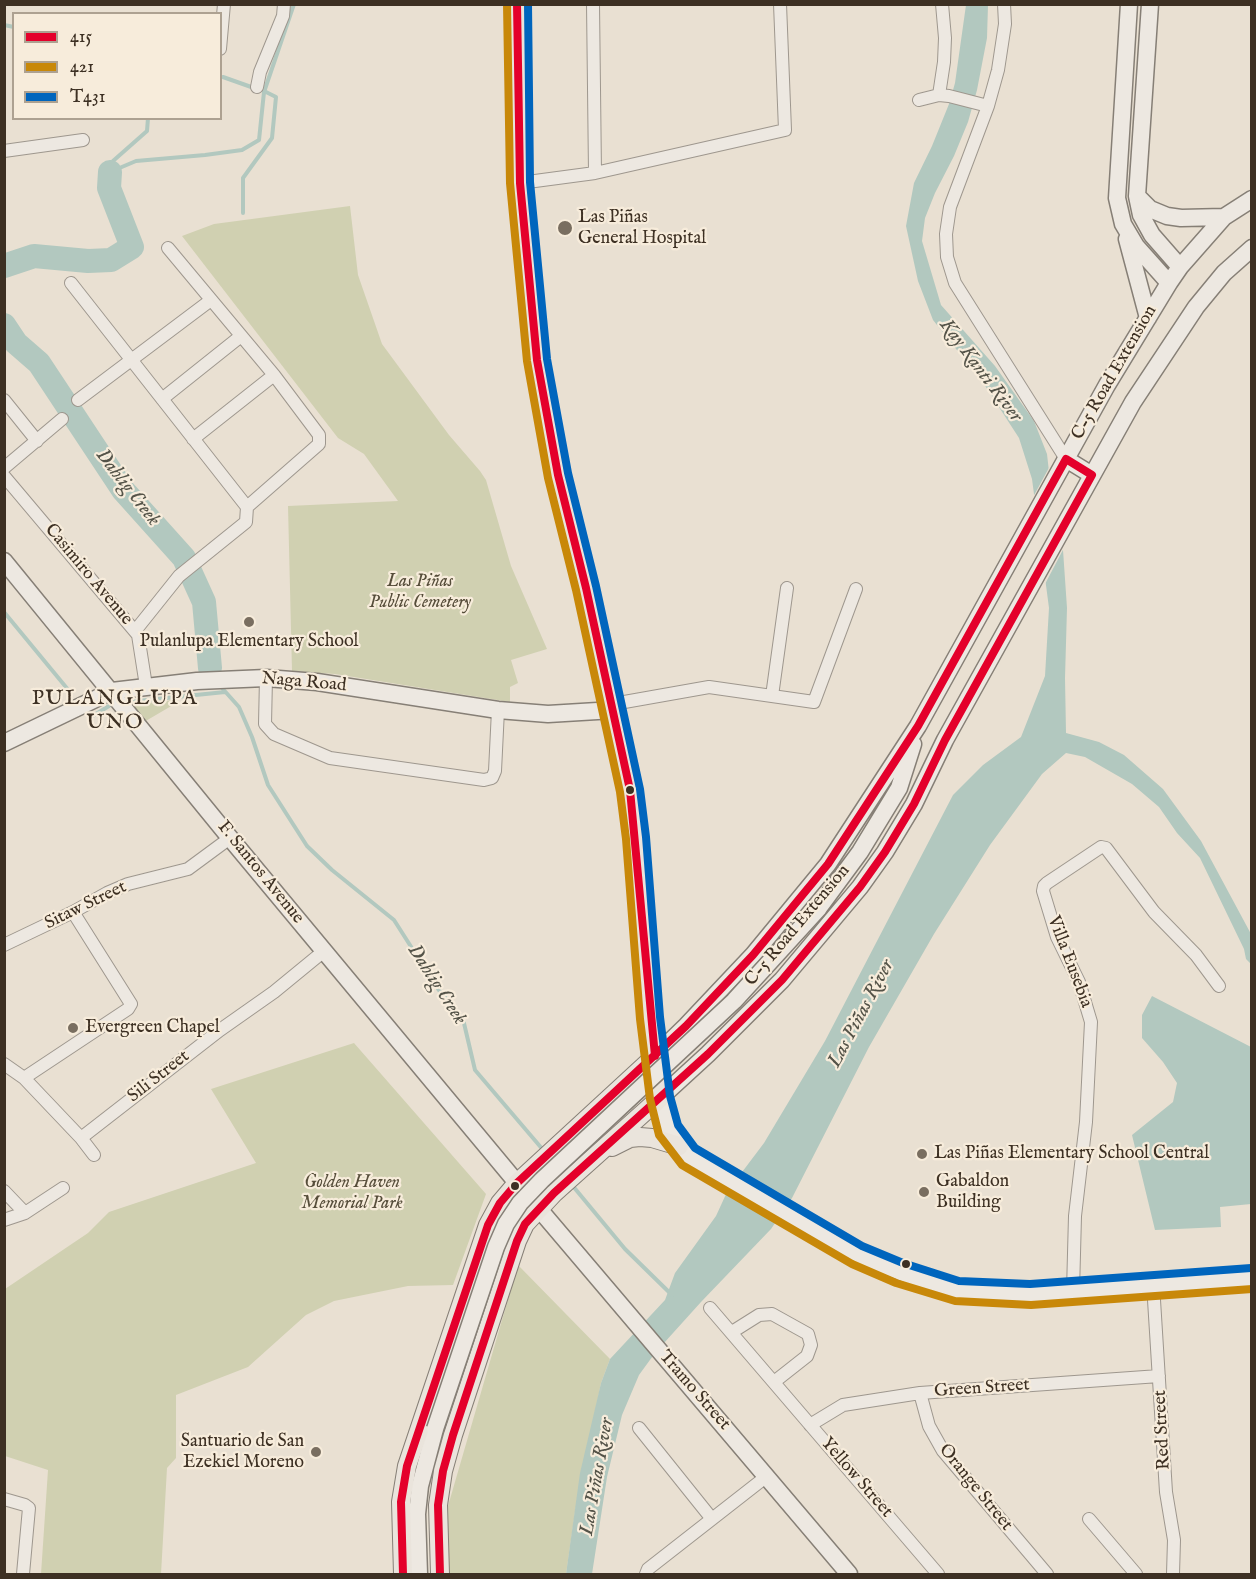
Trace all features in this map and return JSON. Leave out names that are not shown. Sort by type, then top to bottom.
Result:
[{"type":"main road","points":[[517,4],[520,183],[535,343],[548,428],[630,790],[655,1056],[660,1098],[668,1129],[688,1156],[785,1214],[873,1263],[957,1291],[1030,1295],[1251,1278]]},
{"type":"main road","points":[[1130,4],[1117,198],[1148,318]]},
{"type":"main road","points":[[1150,4],[1137,196],[1141,215],[1152,234],[1180,267]]},
{"type":"main road","points":[[1137,196],[1150,209],[1167,216],[1224,217]]},
{"type":"main road","name":"C-5 Road Extension","points":[[403,1575],[401,1503],[407,1466],[488,1225],[500,1203],[517,1183],[686,1026],[746,963],[804,894],[850,832],[918,726],[1063,464],[1168,283],[1224,217],[1251,199]]},
{"type":"main road","points":[[1123,224],[1136,246],[1168,283]]},
{"type":"main road","name":"C-5 Road Extension","points":[[440,1575],[438,1505],[446,1462],[517,1240],[525,1224],[554,1193],[708,1054],[782,980],[853,895],[885,852],[914,804],[945,740],[1133,402],[1196,307],[1224,273],[1251,248]]},
{"type":"main road","points":[[1063,464],[1092,475]]},
{"type":"main road","name":"F. Santos Avenue","points":[[4,561],[538,1209]]},
{"type":"main road","name":"Naga Road","points":[[4,743],[112,691],[197,681],[266,678],[317,682],[498,710],[548,714],[613,707]]},
{"type":"main road","name":"C-5 Road Extension","points":[[899,788],[918,726]]},
{"type":"main road","name":"C-5 Road Extension","points":[[419,1575],[416,1543],[422,1477],[435,1429],[496,1247],[506,1224],[520,1203],[542,1180],[710,1024],[777,956],[818,909],[860,852],[899,788],[945,740]]},
{"type":"main road","points":[[593,1158],[630,1138],[652,1138],[679,1146]]},
{"type":"main road","name":"Tramo Street","points":[[538,1209],[849,1575]]},
{"type":"street","points":[[222,26],[224,4]]},
{"type":"street","points":[[257,87],[260,72],[283,16],[284,4]]},
{"type":"street","points":[[593,4],[595,172]]},
{"type":"street","points":[[520,183],[595,172],[785,130],[780,4]]},
{"type":"street","points":[[942,4],[944,95]]},
{"type":"street","points":[[1004,4],[1005,24],[999,70],[984,105],[950,207],[946,234],[947,257],[956,283],[1063,464]]},
{"type":"street","points":[[919,99],[944,95],[984,105]]},
{"type":"street","points":[[4,151],[82,140]]},
{"type":"street","points":[[168,248],[274,375],[319,435],[319,444],[247,507]]},
{"type":"street","points":[[71,283],[247,507],[246,522],[179,576],[135,631]]},
{"type":"street","points":[[78,400],[211,300]]},
{"type":"street","points":[[162,399],[241,336]]},
{"type":"street","points":[[193,439],[274,375]]},
{"type":"street","points":[[4,400],[37,441]]},
{"type":"street","points":[[4,468],[62,419]]},
{"type":"street","name":"Casimiro Avenue","points":[[4,476],[138,635],[146,686]]},
{"type":"street","points":[[772,696],[787,588]]},
{"type":"street","points":[[613,707],[709,687],[814,702],[856,590]]},
{"type":"street","points":[[266,678],[265,724],[274,734],[330,758],[405,770],[484,780],[492,778],[496,762],[498,710]]},
{"type":"street","name":"Sitaw Street","points":[[4,945],[73,912],[107,892],[128,884],[188,869],[230,838]]},
{"type":"street","name":"Villa Eusebia","points":[[1073,1291],[1075,1216],[1086,1122],[1091,1022],[1079,982],[1057,937],[1043,891],[1044,886],[1101,847],[1106,848],[1154,912],[1196,955],[1219,986]]},
{"type":"street","points":[[24,1078],[128,1009],[131,1004],[73,912]]},
{"type":"street","name":"Sili Street","points":[[81,1138],[220,1030],[274,993],[324,951]]},
{"type":"street","points":[[4,1064],[24,1078],[81,1138],[94,1155]]},
{"type":"street","points":[[4,1220],[25,1213],[63,1188]]},
{"type":"street","points":[[4,1191],[25,1213]]},
{"type":"street","name":"Red Street","points":[[1153,1284],[1166,1492],[1174,1540],[1173,1575]]},
{"type":"street","name":"Yellow Street","points":[[710,1308],[938,1575]]},
{"type":"street","points":[[732,1332],[759,1315],[772,1314],[808,1334],[811,1346],[807,1356],[774,1382]]},
{"type":"street","name":"Green Street","points":[[810,1425],[843,1405],[920,1393],[1159,1376]]},
{"type":"street","name":"Orange Street","points":[[920,1393],[928,1426],[943,1451],[1047,1575]]},
{"type":"street","points":[[639,1428],[712,1519]]},
{"type":"street","points":[[646,1575],[648,1569],[767,1476]]},
{"type":"street","points":[[4,1499],[26,1504],[28,1509],[23,1575]]},
{"type":"street","points":[[1089,1519],[1136,1575]]},
{"type":"green space","name":"Las Piñas Public Cemetery","points":[[350,206],[358,275],[382,344],[449,435],[486,480],[511,566],[547,649],[511,660],[518,683],[510,687],[510,702],[335,674],[292,671],[288,506],[398,501],[364,454],[338,438],[182,236],[214,224]]},
{"type":"green space","points":[[174,700],[173,705],[144,722],[129,705]]},
{"type":"green space","name":"Golden Haven Memorial Park","points":[[354,1043],[486,1194],[453,1285],[408,1286],[334,1301],[306,1315],[248,1367],[176,1395],[176,1458],[167,1468],[161,1574],[41,1574],[48,1470],[5,1456],[5,1289],[88,1233],[109,1212],[256,1163],[211,1089]]},
{"type":"green space","points":[[518,1265],[610,1359],[601,1383],[575,1512],[566,1574],[449,1574],[446,1535],[448,1506]]},
{"type":"water","points":[[966,5],[988,5],[987,38],[968,122],[925,218],[922,241],[941,305],[995,366],[1034,421],[1047,454],[1054,516],[1063,550],[1067,608],[1066,733],[1099,742],[1124,755],[1163,789],[1201,841],[1251,934],[1251,964],[1246,959],[1244,949],[1200,858],[1177,833],[1159,807],[1132,784],[1085,757],[1066,753],[1042,774],[990,845],[934,934],[869,1047],[792,1198],[771,1229],[701,1302],[655,1353],[639,1375],[622,1415],[607,1477],[592,1574],[566,1574],[580,1473],[601,1383],[610,1359],[665,1300],[675,1273],[716,1216],[727,1192],[764,1143],[825,1041],[953,795],[983,765],[1021,737],[1045,676],[1049,608],[1032,479],[1019,438],[984,384],[933,320],[918,281],[906,226],[914,183],[932,146],[955,83]]},
{"type":"water","points":[[1152,996],[1251,1047],[1251,1204],[1220,1207],[1221,1227],[1155,1230],[1132,1135],[1173,1102],[1177,1083],[1163,1062],[1142,1038],[1142,1015]]},
{"type":"pier","points":[[1051,464],[1057,515],[1065,546],[1044,586],[1032,499]]},
{"type":"waterway","name":"Dahlig Creek","points":[[110,172],[136,161],[242,150],[259,140],[264,92],[294,4]]},
{"type":"waterway","name":"Dahlig Creek","points":[[4,25],[12,27]]},
{"type":"waterway","points":[[223,77],[254,88]]},
{"type":"waterway","points":[[243,213],[243,178],[272,138],[276,97],[264,91]]},
{"type":"waterway","name":"Dahlig Creek","points":[[110,171],[113,161],[147,131],[148,120]]},
{"type":"waterway","name":"Dahlig Creek","points":[[4,266],[34,256],[88,261],[111,260],[132,247],[109,188],[110,172]]},
{"type":"waterway","name":"Dahlig Creek","points":[[4,325],[16,343],[39,363],[123,490],[184,558],[204,602],[210,668]]},
{"type":"waterway","name":"Dahlig Creek","points":[[4,612],[70,692]]},
{"type":"waterway","name":"Dahlig Creek","points":[[222,688],[239,707],[268,785],[307,846],[332,870],[394,920],[438,989],[463,1019],[475,1070],[544,1151]]},
{"type":"waterway","name":"Dahlig Creek","points":[[128,702],[225,692]]},
{"type":"waterway","name":"Dahlig Creek","points":[[86,711],[91,717],[109,706]]},
{"type":"waterway","name":"Dahlig Creek","points":[[572,1185],[625,1249],[672,1295]]},
{"type":"transit line","name":"421","points":[[507,4],[510,183],[527,361],[548,478],[576,590],[620,792],[626,839],[640,1019],[650,1099],[659,1135],[682,1165],[852,1264],[896,1283],[955,1301],[1031,1305],[1252,1289]]},
{"type":"transit line","name":"415","points":[[517,4],[520,183],[537,360],[558,475],[586,588],[630,790],[655,1056]]},
{"type":"transit line","name":"T431","points":[[528,4],[530,182],[547,359],[568,473],[596,586],[640,789],[660,1017],[670,1096],[678,1125],[695,1148],[862,1246],[903,1263],[959,1281],[1030,1284],[1251,1268]]},
{"type":"transit line","name":"415","points":[[403,1574],[401,1502],[407,1466],[488,1225],[500,1203],[517,1183],[686,1026],[753,955],[828,864],[918,726],[1066,459],[1092,475],[945,740],[914,804],[885,852],[860,887],[782,980],[708,1054],[554,1193],[525,1224],[517,1241],[443,1471],[438,1505],[440,1574]]},
{"type":"place","name":"Las Piñas General Hospital","points":[[565,228]]},
{"type":"place","name":"Pulanlupa Elementary School","points":[[249,622]]},
{"type":"place","name":"Evergreen Chapel","points":[[73,1028]]},
{"type":"place","name":"Las Piñas Elementary School Central","points":[[922,1154]]},
{"type":"place","name":"Gabaldon Building","points":[[924,1192]]},
{"type":"place","name":"Santuario de San Ezekiel Moreno","points":[[316,1452]]},
{"type":"district","name":"PULANGLUPA UNO","points":[[115,712]]},
{"type":"water label","name":"Kay Kanti River","points":[[980,371]]},
{"type":"water label","name":"Las Piñas River","points":[[862,1014]]},
{"type":"water label","name":"Las Piñas River","points":[[598,1477]]}]
